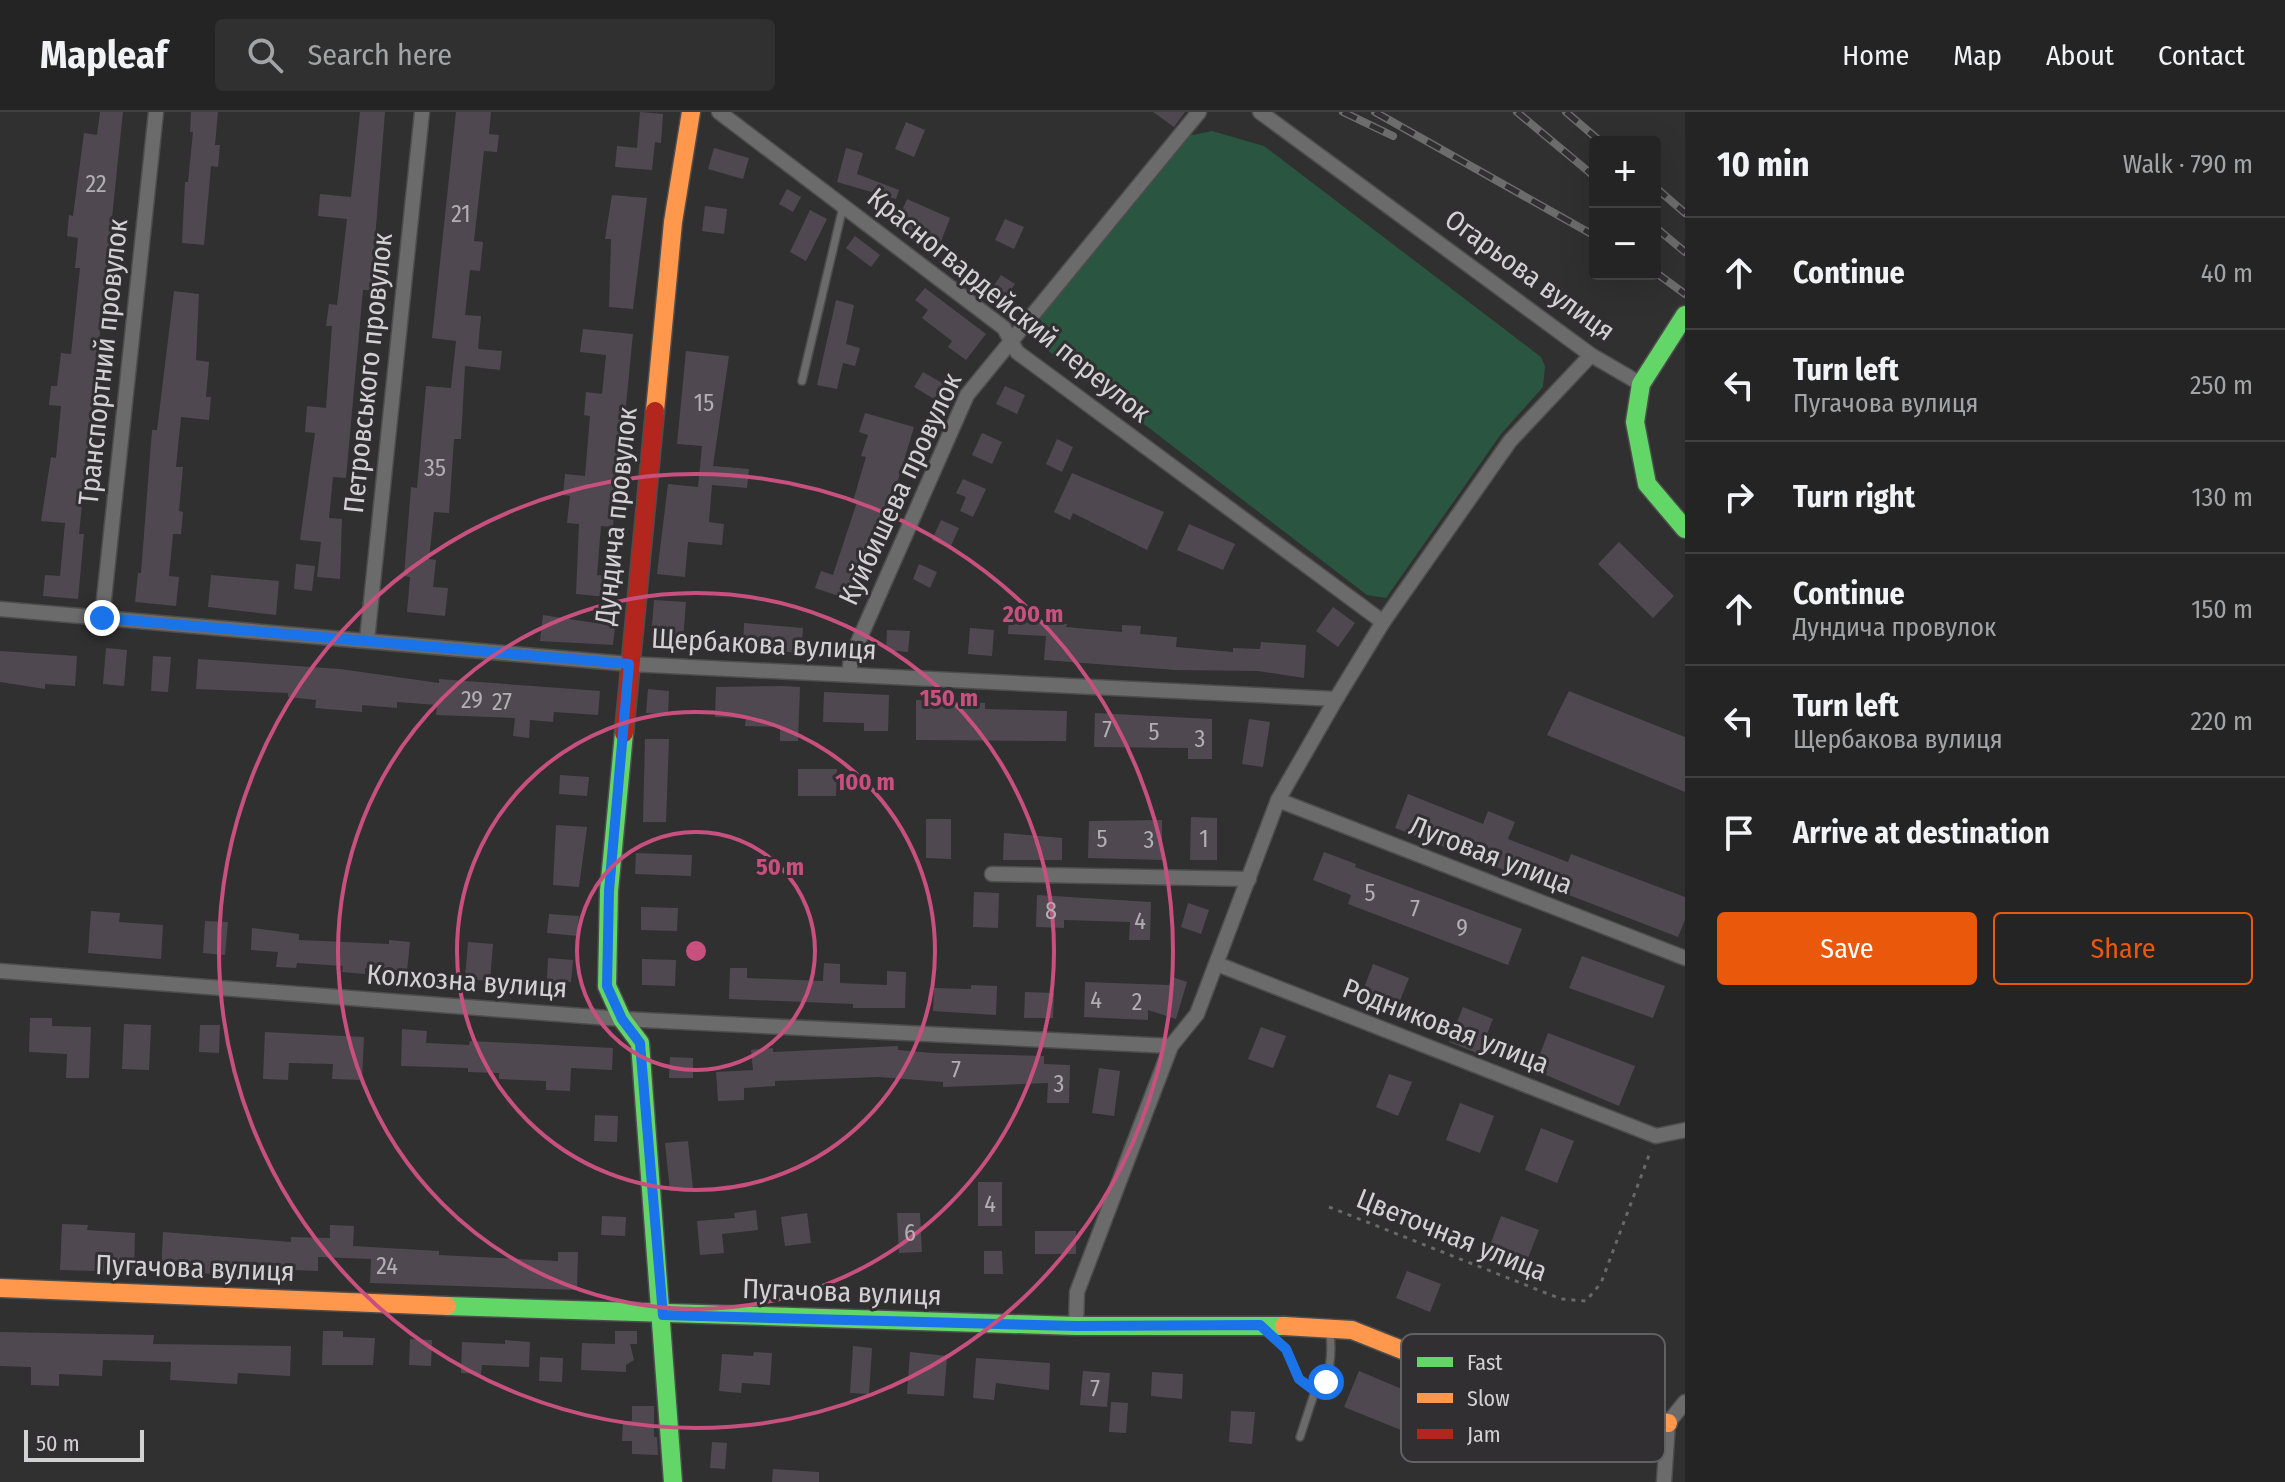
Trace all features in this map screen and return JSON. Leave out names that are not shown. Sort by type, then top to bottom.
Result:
[{"type":"street","name":"Транспортний провулок","points":[[102,618],[156,112]]},
{"type":"street","name":"Петровського провулок","points":[[367,640],[422,112]]},
{"type":"street","name":"Дундича провулок","points":[[673,1482],[663,1315],[640,1043],[622,1019],[607,986],[609,891],[629,664],[673,222],[691,112]]},
{"type":"street","name":"Красногвардейский переулок","points":[[719,112],[1004,328],[1017,352],[1383,622]]},
{"type":"street","name":"Куйбишева провулок","points":[[849,674],[851,658],[967,395],[1009,338],[1199,112]]},
{"type":"street","name":"Огарьова вулиця","points":[[1260,112],[1591,355],[1641,384]]},
{"type":"street","points":[[1685,315],[1641,384],[1635,422],[1647,484],[1685,529]]},
{"type":"street","points":[[1076,1326],[1077,1292],[1171,1046],[1197,1014],[1278,800],[1383,622],[1510,441],[1591,355]]},
{"type":"street","name":"Щербакова вулиця","points":[[0,609],[629,664],[1336,699]]},
{"type":"street","name":"Луговая улица","points":[[1278,800],[1685,958]]},
{"type":"street","points":[[992,874],[1249,879]]},
{"type":"street","name":"Родниковая улица","points":[[1217,964],[1656,1136]]},
{"type":"street","name":"Колхозна вулиця","points":[[0,971],[622,1019],[1171,1046]]},
{"type":"street","points":[[1656,1136],[1685,1130]]},
{"type":"street","name":"Пугачова вулиця","points":[[0,1288],[663,1315],[1076,1326],[1260,1325],[1352,1330],[1401,1349]]},
{"type":"street","points":[[1664,1482],[1668,1423],[1685,1402]]},
{"type":"lane","points":[[802,381],[844,205]]},
{"type":"lane","points":[[1260,1325],[1286,1349],[1299,1379],[1315,1391]]},
{"type":"lane","points":[[1300,1437],[1315,1391],[1326,1382],[1332,1351],[1330,1329]]},
{"type":"path","name":"Цветочная улица","points":[[1329,1207],[1561,1299],[1586,1301],[1601,1283],[1656,1136]]},
{"type":"green space","points":[[1212,131],[1264,146],[1541,357],[1545,366],[1543,387],[1501,434],[1386,598],[1367,595],[1038,343],[1032,334],[1035,322],[1188,136]]},
{"type":"building","points":[[100,112],[123,112],[79,534],[84,534],[78,599],[43,596],[45,575],[60,576],[65,523],[41,521],[51,457],[56,458],[61,406],[49,405],[51,386],[57,386],[61,353],[71,354],[80,268],[75,268],[78,238],[67,236],[69,215],[73,216],[84,133],[97,135]]},
{"type":"building","points":[[191,112],[218,112],[215,145],[220,145],[218,167],[211,166],[204,245],[182,243],[185,182],[188,182],[193,132],[190,132]]},
{"type":"building","points":[[360,112],[385,112],[371,290],[363,290],[346,478],[333,477],[329,518],[342,519],[340,579],[317,577],[321,542],[300,540],[315,433],[305,432],[307,406],[326,408],[332,326],[326,326],[329,304],[337,305],[347,219],[318,216],[320,194],[351,197]]},
{"type":"building","points":[[456,112],[491,112],[489,134],[499,135],[497,152],[484,151],[474,241],[483,242],[480,271],[470,270],[465,315],[481,316],[478,349],[502,351],[500,370],[465,366],[461,439],[454,439],[449,513],[434,512],[429,559],[436,560],[433,587],[448,588],[445,616],[407,612],[410,577],[404,576],[411,487],[417,488],[426,386],[451,388],[456,341],[432,338]]},
{"type":"building","points":[[640,112],[663,114],[661,143],[655,142],[652,170],[615,167],[617,146],[637,148]]},
{"type":"building","points":[[1153,112],[1185,112],[1174,127]]},
{"type":"building","points":[[906,122],[925,130],[914,157],[895,149]]},
{"type":"building","points":[[714,148],[749,158],[743,179],[708,169]]},
{"type":"building","points":[[846,148],[863,153],[857,174],[899,190],[896,199],[837,182]]},
{"type":"building","points":[[787,189],[801,197],[793,212],[779,204]]},
{"type":"building","points":[[612,195],[647,198],[633,309],[609,307],[611,239],[605,239]]},
{"type":"building","points":[[907,199],[950,218],[940,244],[896,224]]},
{"type":"building","points":[[705,206],[727,209],[724,234],[702,231]]},
{"type":"building","points":[[810,210],[827,219],[806,261],[790,252]]},
{"type":"building","points":[[1005,219],[1024,227],[1014,249],[995,240]]},
{"type":"building","points":[[855,236],[880,255],[871,267],[846,248]]},
{"type":"building","points":[[1001,275],[1015,284],[1002,302],[989,293]]},
{"type":"building","points":[[925,288],[986,334],[966,360],[948,347],[952,341],[922,318],[928,310],[915,300]]},
{"type":"building","points":[[174,291],[199,294],[196,360],[209,362],[206,397],[211,397],[209,420],[181,417],[176,467],[183,467],[179,511],[183,512],[181,534],[173,534],[169,576],[179,577],[176,606],[135,602],[138,573],[141,573],[152,430],[157,430]]},
{"type":"building","points":[[836,300],[854,305],[846,344],[860,348],[855,366],[843,363],[837,389],[817,385]]},
{"type":"building","points":[[583,329],[633,334],[623,435],[626,436],[624,457],[619,456],[613,527],[601,526],[597,575],[619,577],[617,598],[576,594],[579,524],[567,523],[570,496],[563,495],[565,474],[585,476],[590,416],[584,415],[586,392],[602,394],[606,355],[580,352]]},
{"type":"building","points":[[686,351],[729,356],[713,466],[749,469],[747,488],[712,485],[709,522],[724,524],[722,545],[688,542],[685,577],[657,574],[668,484],[698,487],[702,446],[677,444]]},
{"type":"building","points":[[923,372],[944,384],[934,399],[914,387]]},
{"type":"building","points":[[1005,386],[1025,395],[1017,414],[996,404]]},
{"type":"building","points":[[865,413],[914,427],[892,500],[853,601],[815,588],[821,571],[833,575],[857,502],[853,501],[866,457],[861,456],[868,435],[859,432]]},
{"type":"building","points":[[982,433],[1002,442],[992,464],[972,455]]},
{"type":"building","points":[[1057,439],[1073,447],[1062,472],[1046,464]]},
{"type":"building","points":[[1072,473],[1164,512],[1147,550],[1073,513],[1070,520],[1054,512]]},
{"type":"building","points":[[963,479],[986,489],[973,517],[960,511],[966,497],[956,493]]},
{"type":"building","points":[[941,520],[959,528],[950,548],[932,540]]},
{"type":"building","points":[[1189,524],[1235,544],[1223,570],[1177,550]]},
{"type":"building","points":[[1619,542],[1674,596],[1653,618],[1598,564]]},
{"type":"building","points":[[296,564],[315,566],[312,591],[294,589]]},
{"type":"building","points":[[919,564],[937,572],[930,588],[913,579]]},
{"type":"building","points":[[211,575],[279,581],[276,615],[208,607]]},
{"type":"building","points":[[654,600],[686,602],[682,652],[650,650]]},
{"type":"building","points":[[1333,607],[1355,623],[1338,647],[1316,631]]},
{"type":"building","points":[[543,615],[615,626],[613,645],[540,641]]},
{"type":"building","points":[[1009,615],[1032,616],[1032,621],[1067,624],[1066,627],[1122,632],[1122,625],[1141,626],[1140,634],[1177,637],[1176,647],[1233,652],[1233,648],[1260,649],[1261,642],[1306,645],[1304,678],[1258,671],[1175,670],[1044,660],[1046,636],[1008,634]]},
{"type":"building","points":[[744,623],[803,628],[801,653],[743,649]]},
{"type":"building","points":[[970,628],[994,630],[992,656],[968,654]]},
{"type":"building","points":[[887,630],[910,631],[908,652],[886,650]]},
{"type":"building","points":[[106,648],[127,650],[124,686],[103,684]]},
{"type":"building","points":[[0,651],[77,656],[75,686],[45,684],[45,689],[0,682]]},
{"type":"building","points":[[153,656],[171,657],[168,692],[151,691]]},
{"type":"building","points":[[198,659],[340,669],[439,683],[439,679],[600,691],[598,715],[554,712],[553,722],[530,720],[529,738],[513,736],[515,718],[436,715],[437,705],[397,702],[397,708],[362,705],[362,712],[315,708],[316,700],[288,697],[288,693],[196,689]]},
{"type":"building","points":[[716,687],[800,687],[798,741],[780,741],[780,727],[745,726],[746,718],[715,717]]},
{"type":"building","points":[[648,689],[669,691],[668,714],[646,713]]},
{"type":"building","points":[[1569,691],[1685,737],[1685,792],[1547,735]]},
{"type":"building","points":[[824,692],[889,695],[888,731],[864,731],[864,723],[823,722]]},
{"type":"building","points":[[916,700],[985,703],[985,709],[1067,711],[1066,741],[916,740]]},
{"type":"building","points":[[1095,713],[1212,719],[1212,759],[1188,759],[1188,748],[1094,747]]},
{"type":"building","points":[[1249,719],[1270,722],[1263,767],[1242,764]]},
{"type":"building","points":[[645,739],[669,739],[666,822],[643,822]]},
{"type":"building","points":[[798,769],[837,769],[836,796],[798,796]]},
{"type":"building","points":[[560,775],[589,777],[587,796],[559,794]]},
{"type":"building","points":[[1408,794],[1483,824],[1488,811],[1515,822],[1508,839],[1568,862],[1571,854],[1685,897],[1685,920],[1678,937],[1395,828]]},
{"type":"building","points":[[1191,817],[1217,818],[1217,860],[1190,860]]},
{"type":"building","points":[[926,819],[951,819],[951,859],[926,858]]},
{"type":"building","points":[[1162,820],[1162,860],[1088,858],[1089,821]]},
{"type":"building","points":[[556,825],[587,827],[579,887],[553,885]]},
{"type":"building","points":[[1004,833],[1062,838],[1062,860],[1003,860]]},
{"type":"building","points":[[1324,852],[1356,864],[1355,867],[1522,929],[1508,965],[1348,904],[1351,895],[1313,880]]},
{"type":"building","points":[[636,853],[692,855],[691,876],[635,874]]},
{"type":"building","points":[[974,892],[999,893],[998,928],[973,927]]},
{"type":"building","points":[[1037,895],[1151,902],[1150,940],[1129,940],[1130,922],[1064,920],[1064,928],[1036,927]]},
{"type":"building","points":[[1188,903],[1209,910],[1201,934],[1181,927]]},
{"type":"building","points":[[641,907],[678,908],[677,931],[641,930]]},
{"type":"building","points":[[91,911],[120,913],[119,922],[163,925],[161,959],[88,953]]},
{"type":"building","points":[[549,914],[579,916],[577,936],[547,933]]},
{"type":"building","points":[[205,921],[228,922],[225,955],[203,953]]},
{"type":"building","points":[[252,928],[299,934],[299,940],[410,942],[407,971],[365,968],[365,974],[342,972],[343,966],[297,963],[296,968],[276,967],[278,952],[251,950]]},
{"type":"building","points":[[468,942],[493,944],[490,981],[465,979]]},
{"type":"building","points":[[1582,956],[1665,986],[1653,1018],[1569,988]]},
{"type":"building","points":[[548,958],[573,960],[571,982],[547,980]]},
{"type":"building","points":[[642,959],[676,960],[675,986],[642,985]]},
{"type":"building","points":[[824,963],[840,964],[840,983],[887,985],[887,971],[906,972],[905,1008],[853,1008],[853,1004],[729,999],[730,968],[747,968],[747,978],[823,981]]},
{"type":"building","points":[[1373,964],[1409,978],[1393,1018],[1358,1004]]},
{"type":"building","points":[[1172,977],[1187,982],[1176,1019],[1148,1010],[1148,1020],[1084,1017],[1085,982],[1169,985]]},
{"type":"building","points":[[971,985],[997,986],[996,1015],[933,1011],[934,988],[971,989]]},
{"type":"building","points":[[1025,992],[1054,993],[1053,1018],[1024,1018]]},
{"type":"building","points":[[1463,1007],[1493,1019],[1479,1054],[1449,1042]]},
{"type":"building","points":[[30,1018],[52,1018],[52,1026],[91,1027],[89,1078],[66,1078],[67,1054],[29,1052]]},
{"type":"building","points":[[124,1024],[151,1025],[149,1070],[122,1069]]},
{"type":"building","points":[[200,1025],[220,1025],[219,1053],[199,1052]]},
{"type":"building","points":[[1261,1027],[1286,1036],[1273,1068],[1248,1059]]},
{"type":"building","points":[[402,1029],[427,1031],[426,1043],[469,1045],[470,1041],[613,1048],[612,1070],[571,1068],[570,1091],[546,1090],[546,1081],[499,1079],[499,1073],[468,1072],[468,1068],[401,1066]]},
{"type":"building","points":[[265,1032],[364,1037],[362,1080],[332,1079],[333,1064],[289,1063],[288,1080],[263,1079]]},
{"type":"building","points":[[1548,1033],[1635,1066],[1619,1106],[1534,1070]]},
{"type":"building","points":[[898,1046],[898,1050],[932,1053],[1044,1056],[1044,1064],[1070,1065],[1069,1103],[1047,1103],[1048,1083],[943,1087],[943,1082],[879,1077],[775,1081],[775,1086],[744,1088],[744,1100],[718,1101],[716,1072],[753,1070],[751,1050],[773,1048],[773,1052]]},
{"type":"building","points":[[670,1057],[693,1058],[693,1078],[669,1078]]},
{"type":"building","points":[[1099,1068],[1120,1071],[1114,1116],[1092,1113]]},
{"type":"building","points":[[1389,1074],[1412,1082],[1398,1116],[1376,1107]]},
{"type":"building","points":[[1460,1103],[1494,1116],[1480,1153],[1446,1140]]},
{"type":"building","points":[[595,1115],[618,1116],[617,1142],[594,1141]]},
{"type":"building","points":[[1541,1128],[1574,1141],[1557,1183],[1525,1170]]},
{"type":"building","points":[[688,1141],[693,1189],[670,1191],[665,1143]]},
{"type":"building","points":[[978,1182],[1002,1182],[1002,1226],[978,1226]]},
{"type":"building","points":[[756,1210],[758,1230],[722,1234],[724,1253],[700,1255],[697,1221],[735,1218],[734,1213]]},
{"type":"building","points":[[807,1213],[811,1243],[785,1246],[781,1217]]},
{"type":"building","points":[[897,1213],[920,1213],[922,1252],[899,1253]]},
{"type":"building","points":[[602,1216],[626,1217],[625,1236],[601,1235]]},
{"type":"building","points":[[1501,1216],[1539,1230],[1526,1263],[1489,1248]]},
{"type":"building","points":[[62,1224],[88,1225],[87,1230],[135,1233],[134,1272],[60,1270]]},
{"type":"building","points":[[330,1225],[354,1226],[353,1246],[439,1251],[439,1255],[558,1261],[558,1252],[578,1252],[577,1290],[370,1283],[371,1259],[318,1257],[318,1271],[269,1269],[268,1276],[161,1272],[163,1232],[291,1242],[291,1237],[330,1238]]},
{"type":"building","points":[[1035,1231],[1076,1231],[1076,1254],[1035,1254]]},
{"type":"building","points":[[984,1251],[1002,1251],[1003,1274],[984,1274]]},
{"type":"building","points":[[1407,1271],[1441,1284],[1430,1312],[1396,1298]]},
{"type":"building","points":[[323,1331],[343,1331],[343,1337],[375,1338],[373,1365],[322,1365]]},
{"type":"building","points":[[615,1331],[637,1331],[637,1344],[630,1344],[634,1360],[626,1365],[626,1372],[581,1370],[582,1343],[615,1344]]},
{"type":"building","points":[[0,1332],[154,1335],[153,1344],[291,1346],[290,1376],[238,1373],[237,1384],[170,1380],[171,1362],[103,1360],[102,1376],[59,1374],[59,1386],[31,1385],[31,1367],[0,1366]]},
{"type":"building","points":[[410,1339],[432,1340],[431,1366],[409,1365]]},
{"type":"building","points":[[505,1340],[530,1342],[529,1367],[482,1365],[481,1374],[461,1373],[462,1342],[505,1344]]},
{"type":"building","points":[[853,1346],[872,1348],[869,1394],[850,1393]]},
{"type":"building","points":[[754,1352],[772,1353],[770,1385],[742,1383],[741,1393],[719,1391],[722,1354],[753,1356]]},
{"type":"building","points":[[910,1352],[947,1356],[944,1396],[907,1394]]},
{"type":"building","points":[[540,1357],[563,1358],[562,1382],[539,1381]]},
{"type":"building","points":[[976,1358],[1050,1363],[1049,1390],[996,1383],[994,1400],[973,1398]]},
{"type":"building","points":[[1083,1371],[1110,1373],[1107,1407],[1080,1405]]},
{"type":"building","points":[[1359,1371],[1401,1389],[1401,1430],[1344,1407]]},
{"type":"building","points":[[1152,1372],[1183,1374],[1182,1399],[1151,1396]]},
{"type":"building","points":[[1111,1402],[1128,1403],[1126,1433],[1109,1432]]},
{"type":"building","points":[[632,1406],[654,1406],[654,1437],[657,1437],[658,1455],[632,1454],[632,1441],[622,1441],[623,1421],[632,1421]]},
{"type":"building","points":[[1231,1411],[1255,1412],[1252,1444],[1229,1442]]},
{"type":"building","points":[[712,1442],[727,1443],[725,1469],[710,1468]]},
{"type":"building","points":[[773,1469],[819,1472],[819,1482],[772,1482]]},
{"type":"railway","points":[[1343,112],[1393,136]]},
{"type":"railway","points":[[1375,112],[1589,233]]},
{"type":"railway","points":[[1517,112],[1589,172]]},
{"type":"railway","points":[[1566,112],[1594,136]]},
{"type":"railway","points":[[1661,192],[1685,213]]},
{"type":"railway","points":[[1661,232],[1685,252]]},
{"type":"railway","points":[[1661,276],[1685,294]]},
{"type":"traffic: fast","points":[[1685,315],[1641,384],[1635,422],[1647,484],[1685,529]]},
{"type":"traffic: fast","points":[[624,733],[609,891],[607,986],[622,1019],[640,1043],[673,1482]]},
{"type":"traffic: fast","points":[[447,1306],[1076,1326],[1284,1326]]},
{"type":"traffic: slow","points":[[655,411],[673,222],[691,112]]},
{"type":"traffic: slow","points":[[0,1288],[447,1306]]},
{"type":"traffic: slow","points":[[1284,1326],[1352,1330],[1401,1349]]},
{"type":"traffic: jam","points":[[624,733],[655,411]]},
{"type":"route","points":[[102,618],[629,664],[609,891],[607,986],[622,1019],[640,1043],[663,1315],[1076,1326],[1260,1325],[1286,1349],[1299,1379],[1315,1391],[1326,1382]]}]
